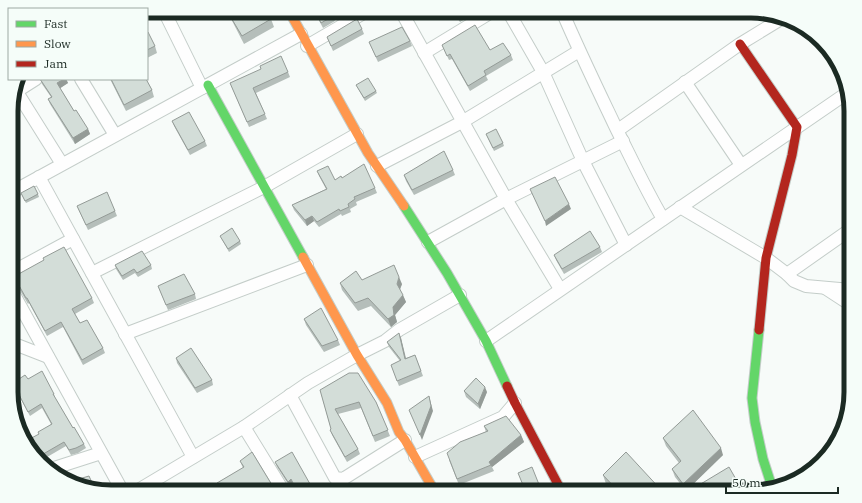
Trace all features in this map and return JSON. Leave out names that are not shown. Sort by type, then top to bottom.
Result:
[{"type":"street","points":[[168,18],[205,87],[308,265],[357,355],[387,403],[399,432],[431,485]]},
{"type":"street","points":[[292,18],[368,153],[417,224],[460,295],[486,341],[515,403],[558,485]]},
{"type":"street","points":[[307,46],[355,18]]},
{"type":"street","points":[[405,18],[462,122],[560,290]]},
{"type":"street","points":[[424,53],[482,18]]},
{"type":"street","points":[[512,18],[543,72],[583,161],[626,245]]},
{"type":"street","points":[[565,18],[579,51],[620,136],[663,219]]},
{"type":"street","points":[[428,242],[506,199],[583,161],[620,136],[686,82],[740,44],[776,21]]},
{"type":"street","points":[[18,186],[39,177],[301,34]]},
{"type":"street","points":[[740,44],[797,127],[792,155],[766,258],[752,398],[762,459],[770,483]]},
{"type":"street","points":[[377,166],[462,122],[579,51]]},
{"type":"street","points":[[21,87],[34,80]]},
{"type":"street","points":[[81,80],[115,135]]},
{"type":"street","points":[[686,82],[741,165]]},
{"type":"street","points":[[486,341],[843,96]]},
{"type":"street","points":[[19,98],[62,164]]},
{"type":"street","points":[[92,273],[264,187],[357,134]]},
{"type":"street","points":[[39,177],[193,458]]},
{"type":"street","points":[[680,207],[766,258],[794,281],[806,286],[844,289]]},
{"type":"street","points":[[787,274],[844,234]]},
{"type":"street","points":[[18,269],[74,239]]},
{"type":"street","points":[[125,334],[308,265]]},
{"type":"street","points":[[824,287],[844,301]]},
{"type":"street","points":[[147,485],[244,428],[308,384],[384,341],[399,330],[460,295]]},
{"type":"street","points":[[18,303],[119,485]]},
{"type":"street","points":[[18,345],[48,357]]},
{"type":"street","points":[[290,395],[335,478],[342,479],[405,440]]},
{"type":"street","points":[[415,457],[503,417],[515,403]]},
{"type":"street","points":[[244,428],[280,485]]},
{"type":"street","points":[[57,467],[101,453]]},
{"type":"building","points":[[231,18],[270,18],[271,19],[242,36]]},
{"type":"building","points":[[318,18],[330,18],[321,23]]},
{"type":"building","points":[[357,19],[362,29],[331,46],[327,37]]},
{"type":"building","points":[[475,25],[490,50],[503,43],[511,55],[484,71],[486,75],[468,86],[450,54],[447,56],[442,45]]},
{"type":"building","points":[[402,27],[410,41],[376,57],[369,42]]},
{"type":"building","points":[[148,32],[155,46],[148,50]]},
{"type":"building","points":[[281,56],[288,72],[253,88],[265,114],[247,122],[230,83],[261,69],[260,66]]},
{"type":"building","points":[[368,78],[376,91],[364,98],[356,85]]},
{"type":"building","points":[[41,80],[62,80],[57,83],[74,111],[76,110],[88,129],[73,138],[48,99],[52,97]]},
{"type":"building","points":[[112,80],[147,80],[152,90],[124,105]]},
{"type":"building","points":[[189,112],[205,141],[188,150],[172,121]]},
{"type":"building","points":[[496,129],[503,143],[493,148],[486,134]]},
{"type":"building","points":[[444,151],[453,170],[412,190],[404,175]]},
{"type":"building","points":[[364,164],[375,188],[354,197],[355,199],[348,204],[349,207],[340,211],[339,209],[317,222],[312,216],[305,220],[292,205],[327,189],[317,171],[328,166],[335,180],[341,176],[342,178]]},
{"type":"building","points":[[555,177],[569,204],[545,221],[530,189]]},
{"type":"building","points":[[34,186],[38,194],[25,201],[21,193]]},
{"type":"building","points":[[107,192],[115,211],[86,225],[77,206]]},
{"type":"building","points":[[232,228],[240,241],[228,249],[220,236]]},
{"type":"building","points":[[590,231],[600,247],[562,269],[554,255]]},
{"type":"building","points":[[64,247],[92,298],[72,309],[80,323],[87,320],[103,348],[82,360],[61,322],[45,331],[18,284],[18,274],[44,260],[43,258]]},
{"type":"building","points":[[142,251],[151,265],[137,273],[134,269],[122,276],[115,265]]},
{"type":"building","points":[[394,265],[399,277],[397,284],[403,295],[393,307],[394,315],[388,319],[368,298],[355,303],[340,283],[356,271],[362,280]]},
{"type":"building","points":[[184,274],[195,294],[166,305],[158,286]]},
{"type":"building","points":[[321,308],[338,340],[322,346],[304,319]]},
{"type":"building","points":[[399,333],[405,359],[415,355],[421,371],[397,381],[391,365],[401,360],[387,342]]},
{"type":"building","points":[[191,348],[212,380],[195,388],[176,358]]},
{"type":"building","points":[[42,371],[53,394],[84,444],[69,450],[64,442],[42,455],[31,438],[39,434],[38,432],[52,424],[41,404],[28,412],[18,393],[18,380],[25,375],[28,379]]},
{"type":"building","points":[[349,373],[358,373],[376,402],[388,430],[373,436],[359,402],[335,409],[358,449],[345,457],[330,430],[331,429],[320,390]]},
{"type":"building","points":[[476,378],[485,387],[478,404],[464,391]]},
{"type":"building","points":[[429,396],[431,406],[420,435],[409,410]]},
{"type":"building","points":[[693,410],[721,448],[683,484],[672,469],[681,461],[663,438]]},
{"type":"building","points":[[506,416],[521,435],[489,462],[491,465],[457,479],[447,453],[460,442],[488,431],[484,426]]},
{"type":"building","points":[[252,452],[272,485],[218,485],[217,483],[244,467],[240,461]]},
{"type":"building","points":[[292,452],[310,484],[294,485],[291,479],[288,482],[275,462]]},
{"type":"building","points":[[626,452],[657,485],[612,485],[603,475]]},
{"type":"building","points":[[532,467],[539,485],[523,485],[518,473]]},
{"type":"building","points":[[729,467],[737,481],[730,485],[699,485]]},
{"type":"building","points":[[89,476],[92,483],[87,482],[79,479]]},
{"type":"traffic: fast","points":[[208,85],[303,257]]},
{"type":"traffic: fast","points":[[404,206],[447,273],[486,341],[507,386]]},
{"type":"traffic: fast","points":[[759,330],[752,398],[755,422],[763,459],[771,483]]},
{"type":"traffic: slow","points":[[293,18],[368,153],[404,206]]},
{"type":"traffic: slow","points":[[303,257],[357,355],[387,403],[399,432],[431,485]]},
{"type":"traffic: jam","points":[[740,44],[797,127],[792,155],[766,258],[759,330]]},
{"type":"traffic: jam","points":[[507,386],[558,485]]}]
